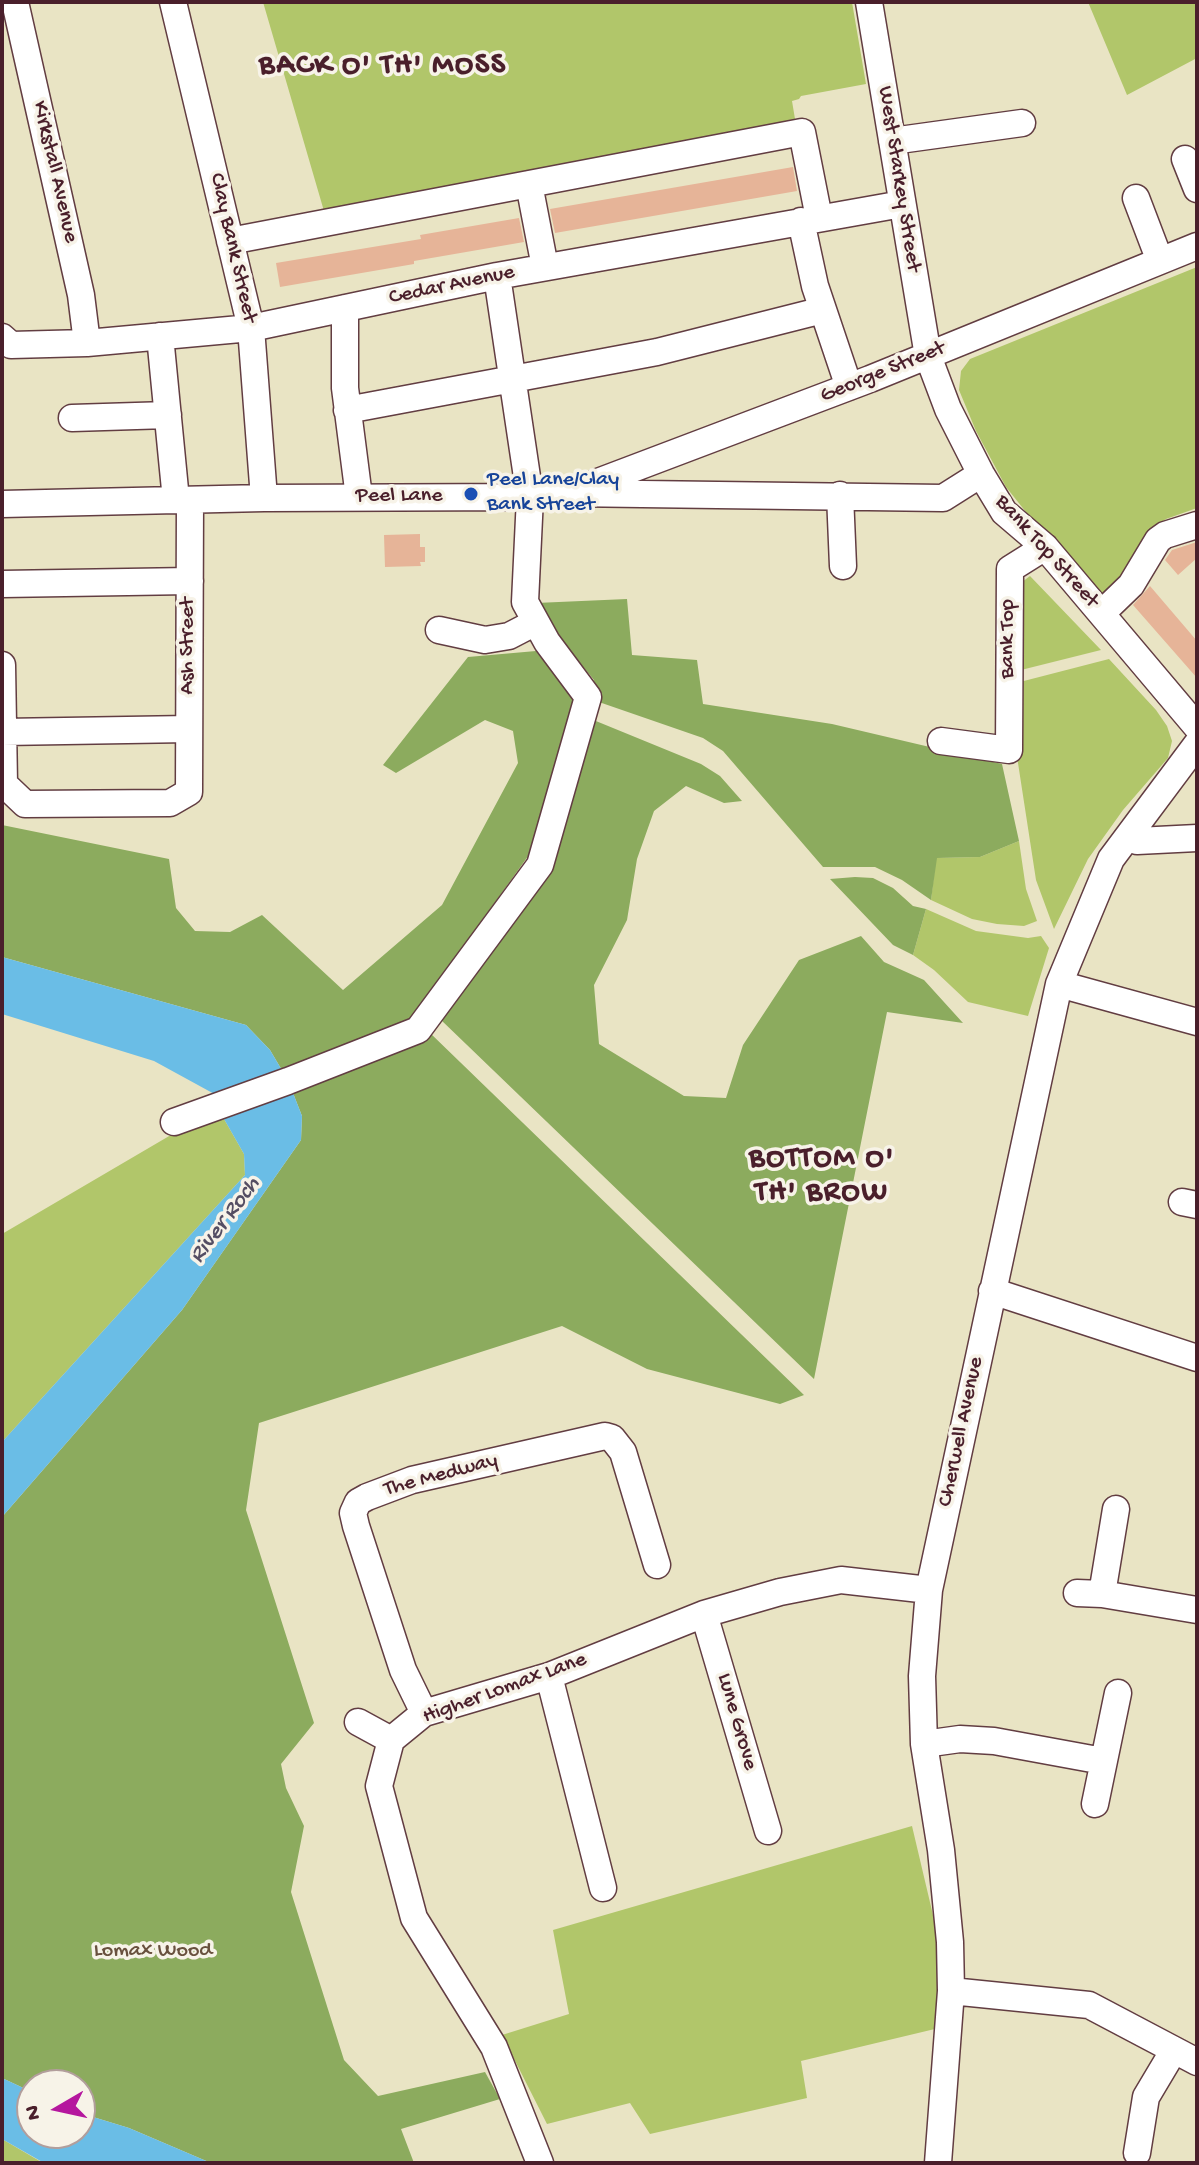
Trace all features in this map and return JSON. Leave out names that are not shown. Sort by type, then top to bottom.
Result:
[{"type":"street","name":"Clay Bank Street","points":[[173,2],[251,328],[264,498]]},
{"type":"street","name":"West Starkey Street","points":[[869,2],[928,356]]},
{"type":"street","name":"Kirkstall Avenue","points":[[12,14],[81,295],[87,343]]},
{"type":"street","points":[[892,141],[1022,123]]},
{"type":"street","points":[[230,241],[802,132],[815,286],[849,387]]},
{"type":"street","points":[[1185,159],[1197,189]]},
{"type":"street","points":[[529,184],[545,267]]},
{"type":"street","points":[[1136,198],[1160,261]]},
{"type":"street","name":"Cedar Avenue","points":[[2,337],[11,345],[87,343],[251,328],[497,276],[902,204]]},
{"type":"street","name":"George Street","points":[[567,493],[849,387],[1197,246]]},
{"type":"street","points":[[174,1122],[418,1030],[540,865],[588,697],[547,642],[525,602],[530,497],[497,276]]},
{"type":"street","points":[[345,308],[347,410],[359,497]]},
{"type":"street","points":[[347,410],[657,352],[823,310]]},
{"type":"street","name":"Ash Street","points":[[3,732],[4,784],[25,804],[170,803],[189,792],[190,581],[183,500],[168,415],[160,336]]},
{"type":"street","name":"Bank Top Street","points":[[928,356],[948,409],[1004,512],[1045,547],[1197,727]]},
{"type":"street","points":[[72,418],[168,415]]},
{"type":"street","name":"Peel Lane","points":[[2,504],[264,498],[530,497],[567,493],[943,498],[981,474]]},
{"type":"street","points":[[840,495],[843,566]]},
{"type":"street","points":[[1102,613],[1131,585],[1158,540],[1197,525]]},
{"type":"street","name":"Bank Top","points":[[941,741],[1009,750],[1010,569],[1045,547]]},
{"type":"street","points":[[2,584],[190,581]]},
{"type":"street","points":[[439,630],[485,640],[509,636],[536,622]]},
{"type":"street","points":[[2,665],[3,732],[189,729]]},
{"type":"street","name":"Cherwell Avenue","points":[[938,2163],[951,1991],[941,1850],[924,1744],[922,1676],[929,1590],[1059,984],[1111,859],[1197,744]]},
{"type":"street","points":[[1128,837],[1137,841],[1197,838]]},
{"type":"street","points":[[1059,984],[1197,1022]]},
{"type":"street","points":[[992,1291],[1197,1358]]},
{"type":"street","name":"The Medway","points":[[424,1713],[403,1670],[356,1526],[353,1513],[358,1502],[412,1480],[605,1436],[612,1438],[623,1452],[657,1565]]},
{"type":"street","points":[[1116,1509],[1090,1594],[1197,1610]]},
{"type":"street","name":"Higher Lomax Lane","points":[[391,1740],[424,1713],[549,1676],[704,1614],[813,1584],[841,1580],[929,1590]]},
{"type":"street","name":"Lune Grove","points":[[704,1614],[768,1831]]},
{"type":"street","points":[[549,1676],[603,1888]]},
{"type":"street","points":[[1095,1804],[1118,1693]]},
{"type":"street","points":[[358,1722],[391,1740],[379,1786],[414,1918],[494,2047],[540,2163]]},
{"type":"street","points":[[924,1744],[960,1739],[994,1741],[1103,1761]]},
{"type":"street","points":[[951,1991],[1089,2005],[1185,2056],[1146,2097],[1137,2153]]},
{"type":"green space","points":[[263,2],[852,2],[866,84],[801,96],[792,101],[796,125],[326,218]]},
{"type":"green space","points":[[1088,2],[1197,2],[1197,58],[1127,95]]},
{"type":"green space","points":[[1197,267],[1197,508],[1166,519],[1149,530],[1131,562],[1109,591],[1094,597],[1006,487],[976,431],[959,390],[961,371],[970,359]]},
{"type":"green space","points":[[1030,576],[1101,650],[1017,671],[1022,582]]},
{"type":"green space","points":[[627,599],[632,655],[697,660],[703,704],[832,724],[1002,764],[1019,841],[980,857],[937,858],[931,900],[902,880],[875,867],[823,867],[723,751],[703,738],[596,701],[594,680],[551,628],[536,603]]},
{"type":"green space","points":[[536,651],[575,700],[531,852],[408,1024],[283,1072],[270,1050],[246,1025],[2,957],[2,825],[169,859],[176,908],[195,931],[230,932],[262,915],[343,990],[442,905],[518,763],[513,731],[485,720],[396,773],[383,765],[468,657]]},
{"type":"green space","points":[[1109,659],[1156,710],[1167,726],[1172,741],[1168,758],[1123,810],[1088,859],[1054,929],[1036,880],[1016,750],[1016,683]]},
{"type":"green space","points":[[591,719],[701,764],[720,776],[742,801],[724,803],[686,786],[654,811],[637,859],[627,920],[594,985],[599,1044],[684,1096],[726,1098],[743,1045],[799,960],[861,936],[884,962],[924,980],[963,1023],[887,1012],[814,1379],[440,1019],[553,867]]},
{"type":"green space","points":[[1019,841],[1026,889],[1037,921],[1024,926],[997,924],[972,919],[931,900],[936,858],[980,857]]},
{"type":"green space","points":[[873,878],[893,888],[913,906],[926,909],[913,955],[893,945],[830,879]]},
{"type":"green space","points":[[926,909],[976,931],[1028,938],[1041,936],[1049,948],[1028,1016],[968,1002],[913,955]]},
{"type":"green space","name":"Lomax Wood","points":[[429,1032],[804,1395],[780,1404],[647,1369],[562,1326],[259,1423],[246,1510],[314,1723],[281,1764],[286,1788],[304,1826],[291,1892],[344,2060],[378,2096],[485,2072],[500,2099],[401,2129],[414,2163],[211,2163],[129,2128],[96,2118],[96,2069],[16,2069],[16,2085],[2,2078],[2,1517],[182,1310],[301,1140],[302,1116],[293,1093]]},
{"type":"green space","points":[[224,1119],[244,1154],[245,1175],[2,1442],[2,1234],[176,1132]]},
{"type":"green space","points":[[912,1826],[937,1932],[939,2028],[801,2061],[807,2098],[650,2134],[630,2103],[547,2124],[502,2035],[569,2014],[553,1930]]},
{"type":"green space","points":[[2,2139],[43,2163],[2,2163]]},
{"type":"water","points":[[2,957],[246,1025],[270,1050],[283,1072],[218,1096],[154,1061],[2,1014]]},
{"type":"water","name":"River Roch","points":[[293,1093],[302,1116],[301,1140],[182,1310],[2,1517],[2,1442],[245,1175],[244,1154],[224,1119]]},
{"type":"water","points":[[2,2078],[16,2085],[16,2147],[2,2139]]},
{"type":"water","points":[[96,2118],[129,2128],[211,2163],[44,2163],[20,2149],[96,2149]]},
{"type":"building","points":[[793,167],[797,191],[555,233],[550,209]]},
{"type":"building","points":[[519,218],[524,242],[280,287],[276,263],[421,239],[420,235]]},
{"type":"building","points":[[420,534],[420,547],[425,547],[425,562],[420,562],[421,566],[385,567],[384,535]]},
{"type":"building","points":[[1197,542],[1197,558],[1178,575],[1165,560],[1172,550]]},
{"type":"building","points":[[1150,586],[1197,641],[1197,678],[1133,605]]},
{"type":"place","name":"Peel Lane/Clay Bank Street","points":[[471,494]]},
{"type":"district","name":"BACK O' TH' MOSS","points":[[383,67]]},
{"type":"district","name":"BOTTOM O' TH' BROW","points":[[822,1177]]}]
